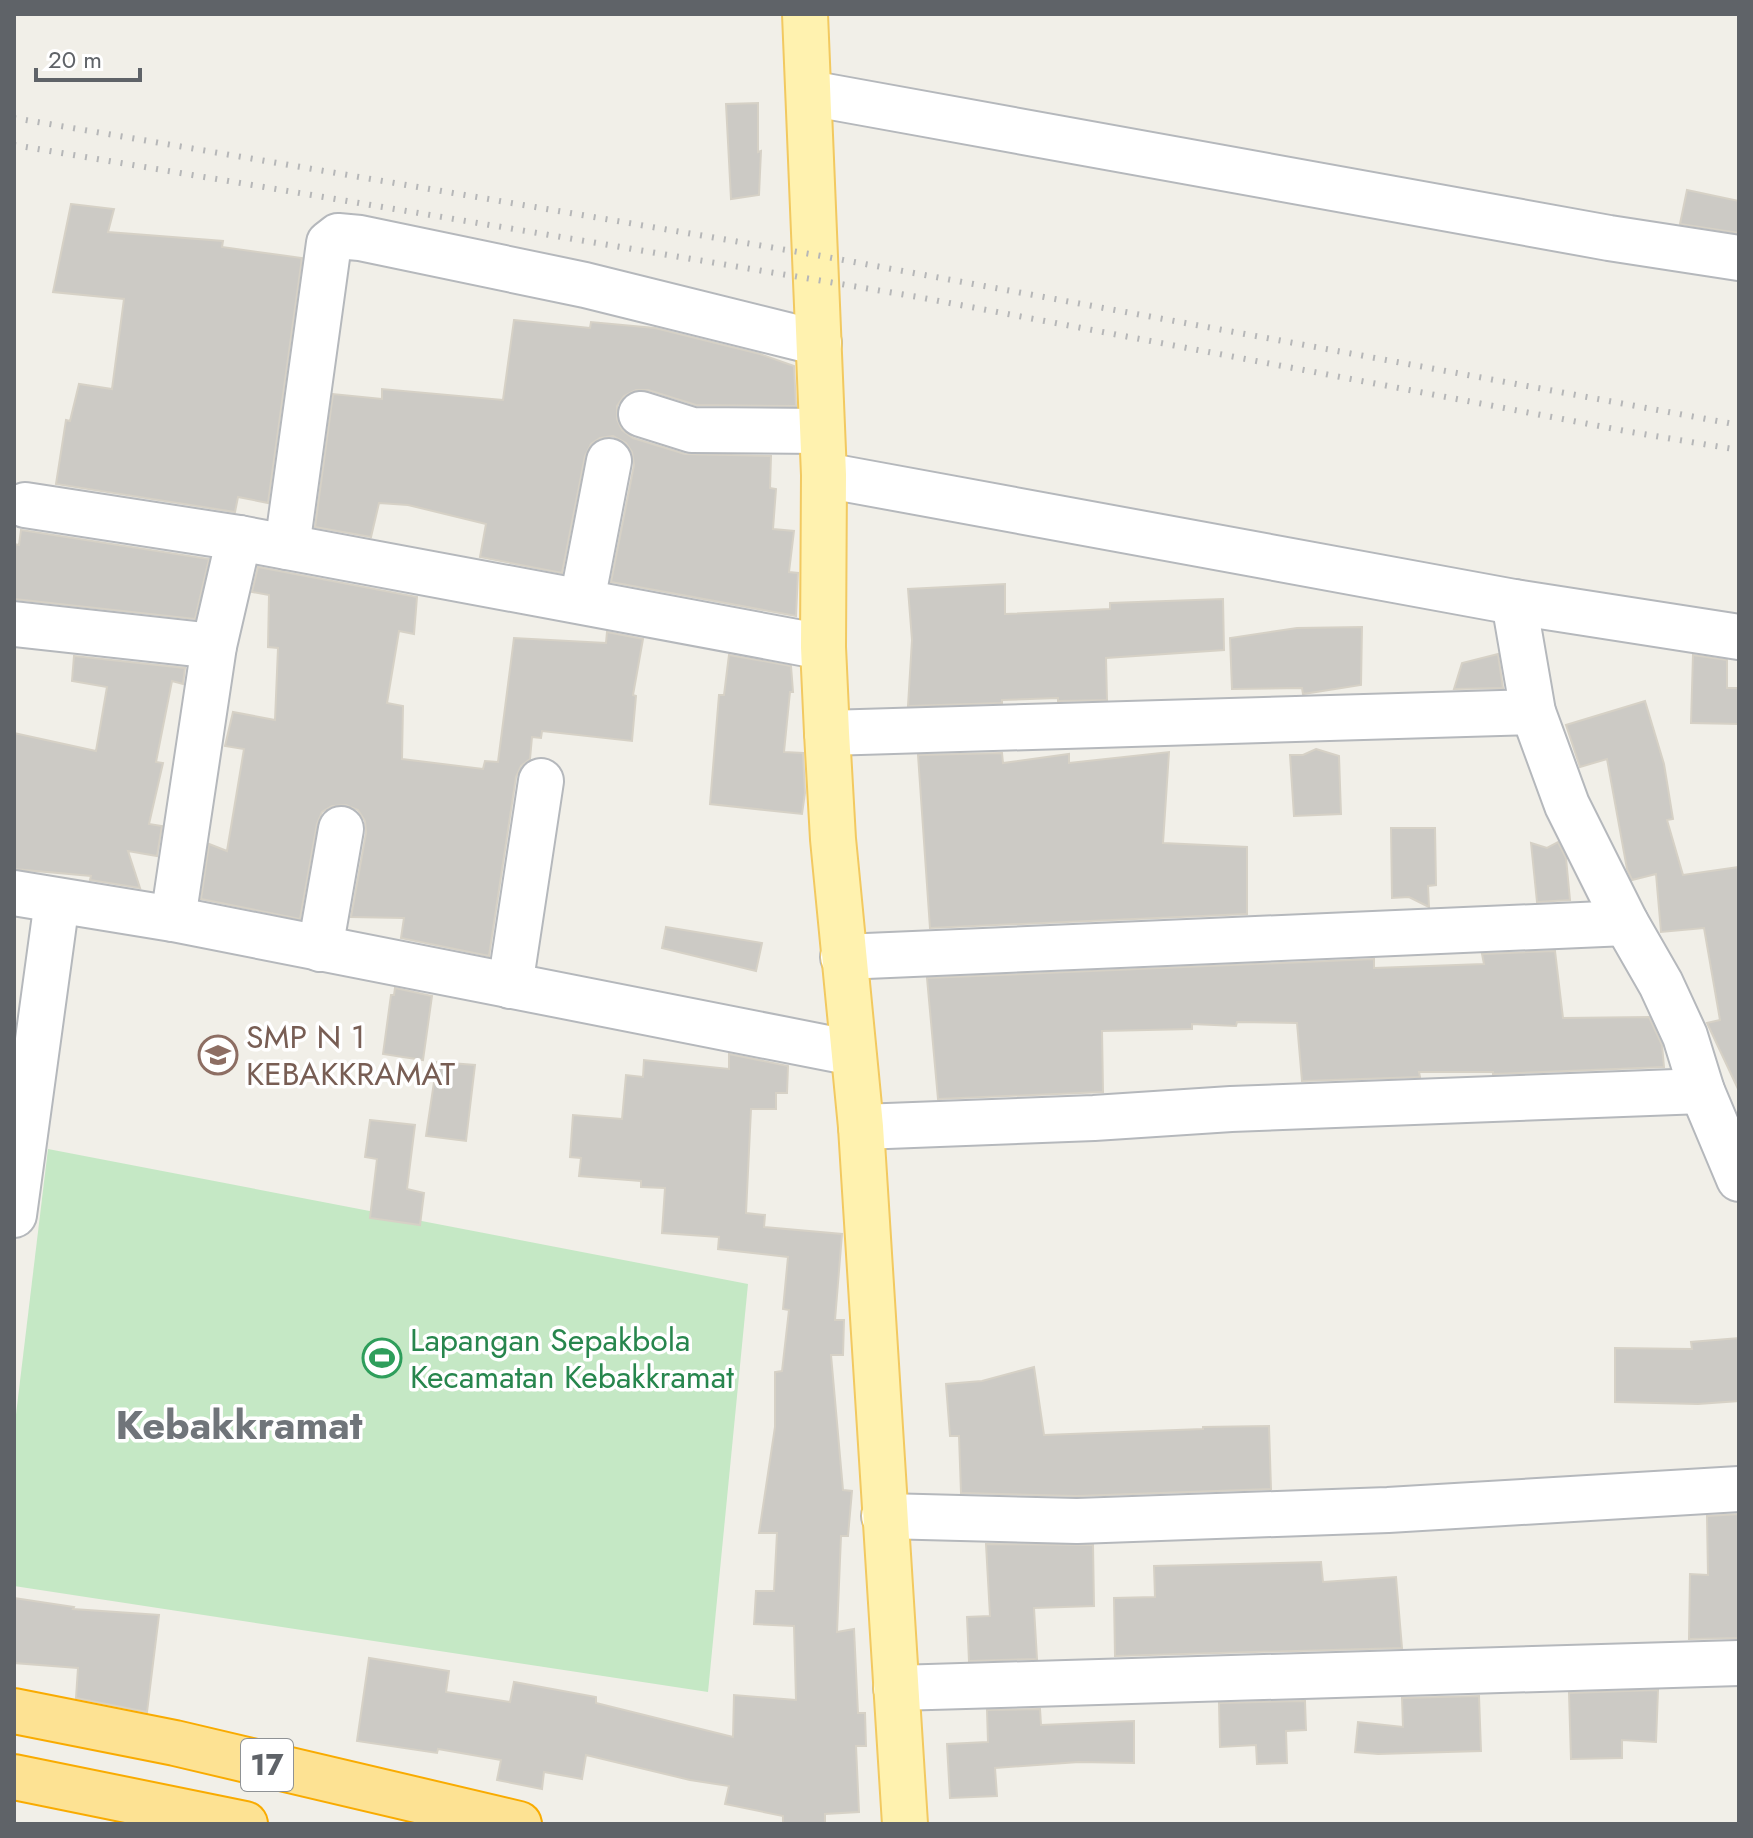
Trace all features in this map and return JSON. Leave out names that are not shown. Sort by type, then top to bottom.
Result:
[{"type":"highway","name":"17","points":[[14,1711],[175,1743],[519,1824]]},
{"type":"highway","name":"17","points":[[14,1777],[245,1824]]},
{"type":"main road","points":[[805,14],[824,475],[823,647],[827,733],[843,957],[861,1127],[905,1824]]},
{"type":"street","points":[[809,93],[1609,238],[1739,258]]},
{"type":"street","points":[[287,547],[329,243],[338,236],[585,285],[819,343]]},
{"type":"street","points":[[641,414],[692,430],[822,431]]},
{"type":"street","points":[[582,601],[609,461]]},
{"type":"street","points":[[824,475],[1514,602],[1739,637]]},
{"type":"street","points":[[25,505],[239,538],[823,647]]},
{"type":"street","points":[[173,919],[214,646],[239,538]]},
{"type":"street","points":[[1514,602],[1533,712],[1567,805],[1685,1036],[1702,1091],[1739,1179]]},
{"type":"street","points":[[14,624],[214,646]]},
{"type":"street","points":[[827,733],[1533,712]]},
{"type":"street","points":[[510,986],[541,781]]},
{"type":"street","points":[[320,949],[341,829]]},
{"type":"street","points":[[14,893],[173,919],[853,1053]]},
{"type":"street","points":[[14,1215],[57,901]]},
{"type":"street","points":[[843,957],[1626,923]]},
{"type":"street","points":[[861,1127],[1702,1091]]},
{"type":"street","points":[[884,1516],[1093,1521],[1388,1510],[1739,1489]]},
{"type":"street","points":[[896,1688],[1739,1663]]},
{"type":"green space","name":"Lapangan Sepakbola Kecamatan Kebakkramat","points":[[48,1149],[748,1284],[708,1692],[14,1586],[14,1431]]},
{"type":"building","points":[[758,103],[758,152],[761,151],[759,195],[731,199],[726,104]]},
{"type":"building","points":[[1687,190],[1739,201],[1739,233],[1680,224]]},
{"type":"building","points":[[71,204],[114,209],[108,232],[223,241],[222,247],[302,258],[268,503],[238,497],[235,512],[56,484],[66,420],[70,421],[79,384],[112,389],[124,299],[53,292]]},
{"type":"building","points":[[514,320],[590,328],[591,322],[655,328],[760,354],[794,366],[796,406],[696,405],[648,390],[636,390],[624,396],[617,406],[617,419],[622,430],[633,438],[685,454],[771,456],[770,488],[776,489],[773,529],[794,531],[789,572],[798,573],[796,616],[611,582],[634,465],[632,452],[626,443],[613,436],[600,438],[591,444],[585,456],[562,573],[480,557],[486,524],[408,505],[379,503],[371,537],[315,527],[333,394],[382,399],[382,389],[503,400]]},
{"type":"building","points":[[21,530],[209,559],[195,619],[14,599],[14,544],[19,545]]},
{"type":"building","points":[[258,567],[417,597],[414,634],[399,631],[387,703],[403,706],[402,759],[483,769],[485,761],[498,762],[514,638],[606,643],[607,632],[643,639],[633,695],[636,696],[632,741],[542,731],[541,738],[532,737],[530,759],[521,766],[516,777],[489,956],[401,938],[404,918],[351,917],[366,833],[365,821],[358,810],[346,805],[332,806],[322,812],[317,824],[300,919],[201,899],[209,844],[227,851],[244,749],[225,746],[233,712],[275,720],[278,648],[268,647],[269,595],[252,592]]},
{"type":"building","points":[[1005,584],[1005,614],[1110,609],[1110,603],[1223,599],[1224,650],[1106,658],[1107,700],[1058,701],[1058,698],[908,706],[912,640],[908,589]]},
{"type":"building","points":[[1362,627],[1361,685],[1303,694],[1302,688],[1232,689],[1230,638],[1297,628]]},
{"type":"building","points":[[1498,654],[1503,688],[1454,689],[1462,663]]},
{"type":"building","points":[[729,655],[791,666],[793,692],[790,692],[784,752],[803,753],[805,793],[802,814],[710,804],[719,695],[724,695]]},
{"type":"building","points":[[1693,655],[1727,660],[1727,688],[1739,688],[1739,724],[1691,723]]},
{"type":"building","points":[[74,656],[185,668],[183,684],[172,681],[156,762],[163,763],[149,824],[162,826],[157,856],[128,851],[140,888],[90,880],[91,876],[14,869],[14,733],[96,751],[107,687],[72,681]]},
{"type":"building","points":[[1645,701],[1664,764],[1673,819],[1667,820],[1683,875],[1739,867],[1739,1091],[1707,1023],[1720,1020],[1704,928],[1661,932],[1656,874],[1632,880],[1627,869],[1607,759],[1580,767],[1566,725]]},
{"type":"building","points":[[1316,749],[1339,756],[1341,814],[1294,816],[1290,755],[1303,755]]},
{"type":"building","points":[[1169,752],[1163,843],[1247,847],[1247,914],[930,928],[918,755],[1002,753],[1003,763],[1069,754],[1069,763]]},
{"type":"building","points":[[1391,828],[1435,828],[1436,885],[1428,886],[1429,907],[1409,897],[1392,898]]},
{"type":"building","points":[[1558,842],[1566,858],[1570,900],[1537,902],[1531,843],[1547,848]]},
{"type":"building","points":[[666,927],[762,943],[756,971],[662,948]]},
{"type":"building","points":[[1555,951],[1563,1018],[1649,1017],[1662,1045],[1664,1067],[1493,1074],[1419,1072],[1420,1077],[1302,1081],[1297,1023],[1237,1022],[1236,1026],[1192,1024],[1192,1029],[1102,1031],[1103,1092],[938,1099],[927,978],[1374,959],[1374,968],[1484,964],[1482,954]]},
{"type":"building","points":[[395,988],[432,996],[423,1060],[383,1054],[391,995],[394,995]]},
{"type":"building","points":[[729,1054],[788,1066],[787,1093],[776,1093],[776,1109],[751,1109],[746,1213],[765,1215],[764,1227],[842,1234],[835,1320],[844,1320],[843,1355],[831,1355],[843,1490],[852,1491],[848,1536],[841,1536],[837,1632],[854,1629],[858,1713],[865,1713],[866,1746],[856,1746],[859,1812],[825,1814],[825,1824],[783,1824],[783,1816],[725,1804],[729,1786],[586,1755],[582,1779],[544,1772],[542,1789],[497,1780],[501,1760],[438,1749],[437,1753],[357,1741],[369,1658],[449,1671],[446,1692],[510,1702],[514,1682],[596,1697],[596,1703],[733,1737],[734,1695],[796,1700],[794,1626],[754,1624],[756,1591],[774,1591],[777,1533],[759,1533],[775,1427],[775,1372],[782,1371],[789,1310],[783,1309],[788,1257],[718,1249],[719,1237],[662,1233],[665,1188],[641,1187],[641,1181],[579,1176],[581,1158],[570,1157],[573,1115],[622,1119],[626,1075],[643,1077],[644,1060],[729,1069]]},
{"type":"building","points":[[437,1062],[475,1065],[466,1141],[426,1136]]},
{"type":"building","points":[[370,1120],[415,1125],[407,1189],[424,1193],[420,1225],[370,1218],[377,1159],[365,1157]]},
{"type":"building","points":[[1739,1338],[1739,1401],[1698,1404],[1615,1402],[1615,1348],[1692,1349],[1691,1342]]},
{"type":"building","points":[[1034,1367],[1044,1435],[1269,1426],[1271,1489],[1077,1496],[961,1493],[959,1436],[950,1436],[946,1384],[982,1381]]},
{"type":"building","points":[[1739,1514],[1739,1638],[1689,1639],[1690,1574],[1708,1575],[1707,1516]]},
{"type":"building","points":[[986,1544],[1093,1545],[1094,1606],[1034,1608],[1037,1659],[969,1661],[967,1617],[990,1616]]},
{"type":"building","points":[[1321,1562],[1323,1582],[1396,1577],[1402,1648],[1115,1656],[1114,1598],[1155,1597],[1154,1566]]},
{"type":"building","points":[[14,1598],[73,1609],[159,1615],[147,1712],[76,1698],[78,1668],[14,1663]]},
{"type":"building","points":[[1658,1690],[1656,1742],[1622,1740],[1622,1758],[1571,1759],[1569,1693]]},
{"type":"building","points":[[1479,1696],[1481,1751],[1355,1752],[1358,1722],[1403,1727],[1402,1698]]},
{"type":"building","points":[[1305,1701],[1306,1730],[1286,1731],[1287,1763],[1257,1764],[1256,1745],[1220,1747],[1219,1703]]},
{"type":"building","points":[[1040,1709],[1041,1725],[1134,1721],[1134,1763],[1079,1762],[995,1768],[997,1796],[950,1798],[947,1744],[988,1742],[987,1710]]},
{"type":"railway","points":[[14,118],[816,255],[1739,425]]},
{"type":"railway","points":[[14,145],[918,297],[1739,450]]},
{"type":"place","name":"SMP N 1 KEBAKKRAMAT","points":[[218,1055]]},
{"type":"place","name":"Lapangan Sepakbola Kecamatan Kebakkramat","points":[[382,1358]]},
{"type":"district","name":"Kebakkramat","points":[[239,1425]]}]
